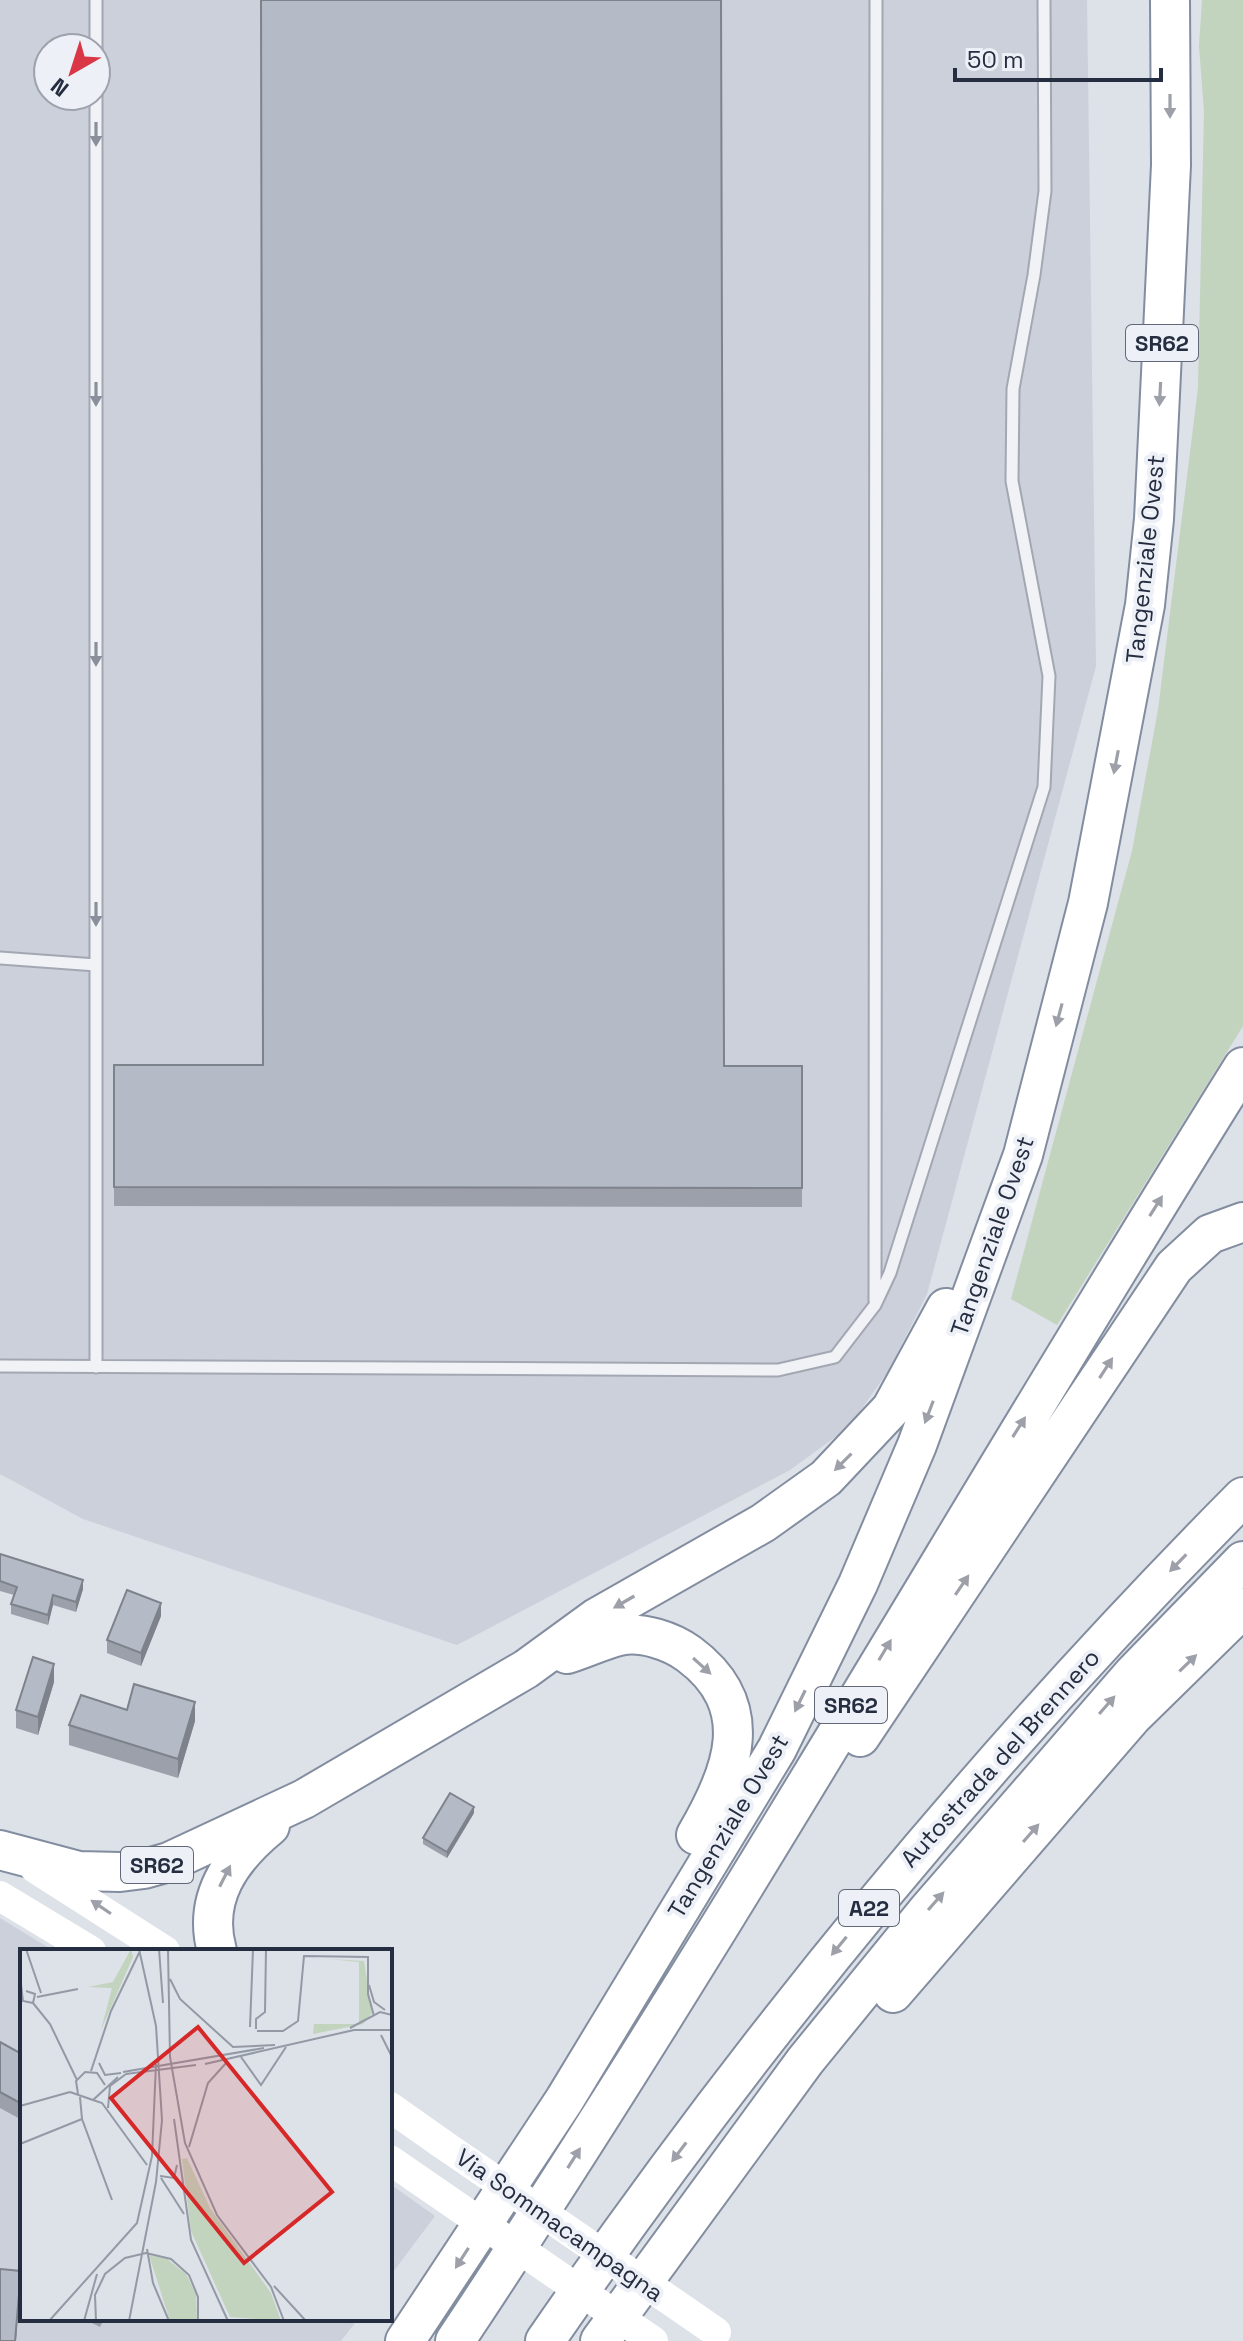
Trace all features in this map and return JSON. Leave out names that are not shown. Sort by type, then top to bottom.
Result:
[{"type":"highway","name":"Tangenziale Ovest","points":[[405,2341],[565,2099],[777,1749],[858,1584],[917,1445],[1023,1155],[1088,903],[1145,605],[1154,519],[1170,181],[1170,0]]},
{"type":"highway","name":"Tangenziale Ovest","points":[[455,2341],[707,1945],[1016,1432],[1243,1067]]},
{"type":"highway","name":"SR62","points":[[0,1850],[79,1871],[144,1869],[169,1862],[304,1799],[526,1669],[596,1618],[763,1523],[826,1478],[872,1433],[891,1409],[918,1363],[1023,1155]]},
{"type":"highway","name":"SR62","points":[[707,1945],[852,1750],[1174,1267],[1210,1234],[1243,1222]]},
{"type":"highway","name":"Autostrada del Brennero","points":[[545,2341],[623,2228],[740,2070],[875,1902],[1062,1686],[1243,1497]]},
{"type":"highway","name":"Autostrada del Brennero","points":[[600,2341],[805,2061],[928,1910],[1133,1674],[1243,1561]]},
{"type":"highway","points":[[600,2341],[795,2106],[1132,1717],[1243,1608]]},
{"type":"highway","name":"SR62","points":[[526,1669],[621,1636],[662,1640],[681,1649],[715,1678],[729,1706],[734,1738],[732,1758],[718,1795],[611,1974],[565,2099]]},
{"type":"highway","name":"SR62","points":[[217,1949],[213,1909],[217,1893],[232,1863],[245,1847],[304,1799]]},
{"type":"street","points":[[0,1850],[89,1899],[162,1949]]},
{"type":"street","points":[[0,1896],[88,1949]]},
{"type":"street","name":"Via Sommacampagna","points":[[392,2108],[724,2337]]},
{"type":"street","name":"Via Sommacampagna","points":[[392,2161],[653,2341]]},
{"type":"lane","points":[[96,0],[96,1367]]},
{"type":"lane","points":[[875,1305],[876,0]]},
{"type":"lane","points":[[0,1366],[778,1370],[835,1357],[875,1305],[890,1273],[914,1200],[1044,787],[1049,676],[1012,481],[1013,389],[1034,275],[1045,191],[1044,0]]},
{"type":"lane","points":[[0,958],[96,965]]},
{"type":"shaded area","points":[[0,0],[1087,0],[1096,666],[927,1294],[889,1370],[849,1427],[790,1470],[457,1645],[83,1519],[0,1474]]},
{"type":"shaded area","points":[[0,1918],[51,1949],[20,1949],[20,2321],[356,2321],[341,2341],[0,2341]]},
{"type":"shaded area","points":[[392,2185],[435,2216],[392,2273]]},
{"type":"green space","points":[[1202,0],[1243,0],[1243,1026],[1057,1325],[1011,1299],[1132,851],[1158,710],[1198,388],[1204,112],[1199,46]]},
{"type":"building","points":[[261,0],[721,0],[724,1066],[802,1066],[802,1188],[114,1187],[114,1065],[263,1065]]},
{"type":"building","points":[[0,1554],[83,1580],[76,1602],[53,1595],[48,1615],[11,1604],[17,1587],[0,1581]]},
{"type":"building","points":[[127,1590],[161,1603],[141,1653],[107,1640]]},
{"type":"building","points":[[33,1657],[54,1664],[38,1717],[16,1710]]},
{"type":"building","points":[[134,1684],[195,1702],[178,1759],[69,1725],[81,1695],[127,1710]]},
{"type":"building","points":[[450,1793],[474,1807],[447,1852],[423,1838]]},
{"type":"building","points":[[0,2042],[20,2053],[20,2103],[0,2092]]},
{"type":"building","points":[[0,2269],[20,2271],[15,2341],[0,2341]]}]
